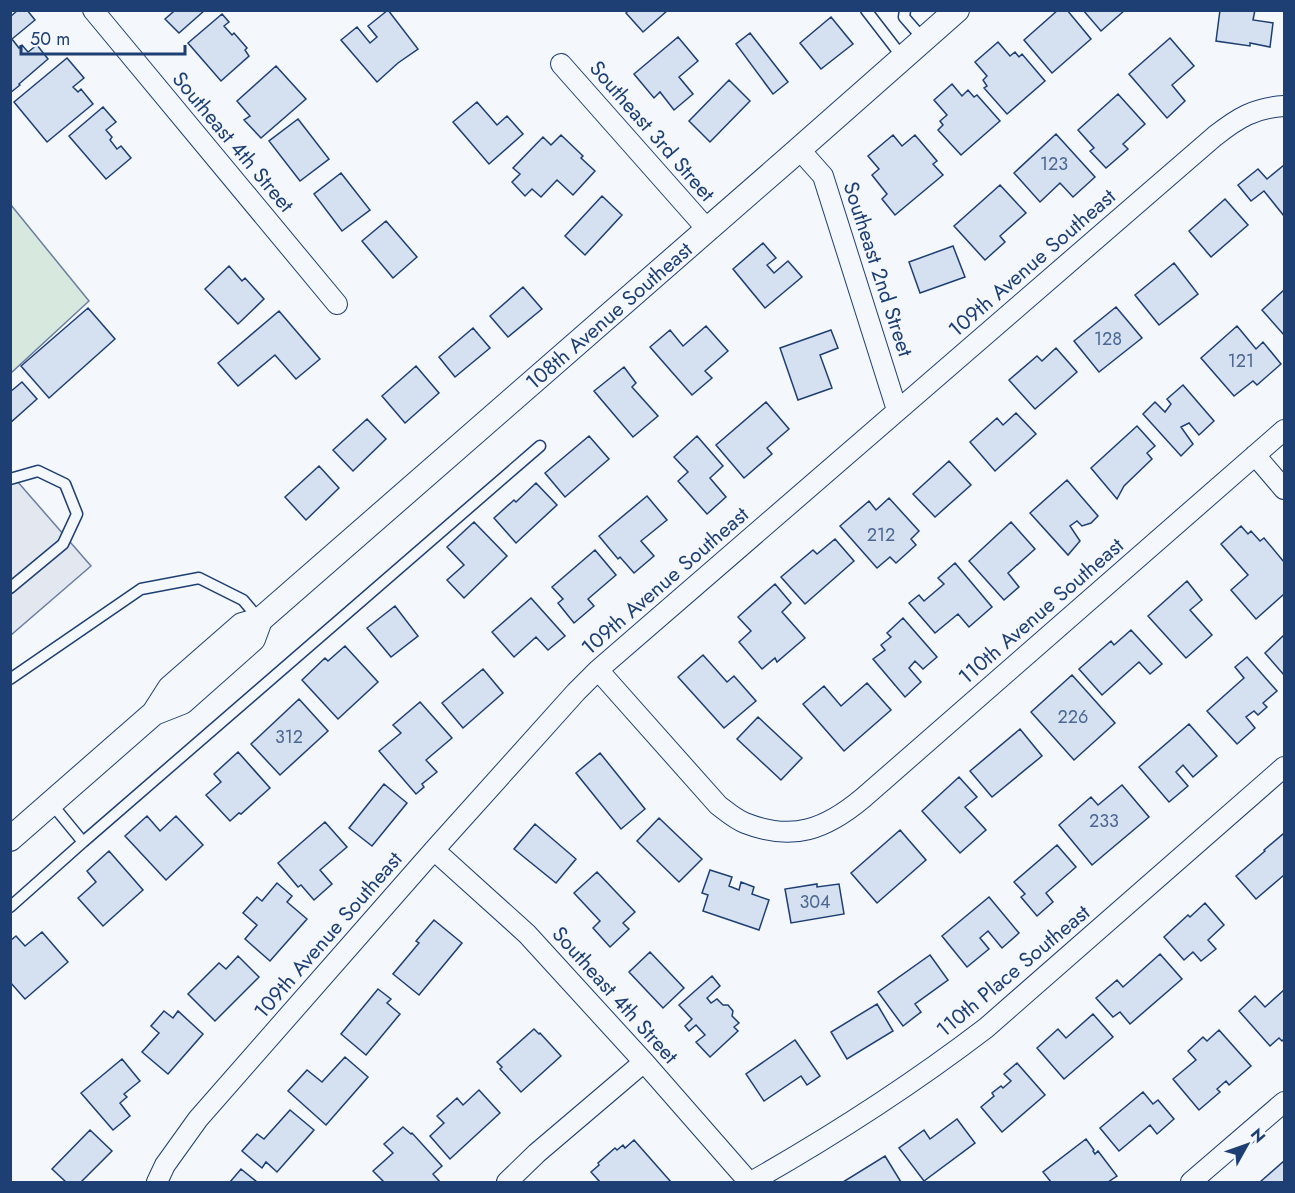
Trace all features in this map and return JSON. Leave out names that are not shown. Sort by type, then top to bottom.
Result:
[{"type":"street","name":"Southeast 4th Street","points":[[93,10],[336,304]]},
{"type":"street","name":"108th Avenue Southeast","points":[[10,838],[154,713],[178,680],[242,625],[260,620],[631,298],[957,10]]},
{"type":"street","name":"Southeast 3rd Street","points":[[561,64],[707,229]]},
{"type":"street","name":"109th Avenue Southeast","points":[[157,1182],[165,1165],[198,1119],[434,850],[598,670],[1232,122],[1248,113],[1269,107],[1284,106]]},
{"type":"street","name":"Southeast 2nd Street","points":[[799,149],[824,176],[897,410]]},
{"type":"street","name":"110th Avenue Southeast","points":[[598,670],[718,804],[732,815],[744,823],[768,830],[791,832],[826,824],[863,798],[1284,430]]},
{"type":"street","points":[[1255,455],[1284,489]]},
{"type":"street","name":"110th Place Southeast","points":[[750,1182],[812,1147],[880,1104],[986,1028],[1284,767]]},
{"type":"street","name":"Southeast 4th Street","points":[[434,850],[527,934],[750,1182]]},
{"type":"street","points":[[507,1182],[537,1153],[644,1062]]},
{"type":"street","points":[[1191,1182],[1284,1102]]},
{"type":"lane","points":[[866,10],[903,58]]},
{"type":"lane","points":[[905,10],[904,17],[924,40]]},
{"type":"lane","points":[[10,907],[540,446]]},
{"type":"lane","points":[[10,479],[38,471],[65,484],[77,514],[63,544],[10,588]]},
{"type":"lane","points":[[10,679],[141,589],[199,578],[243,600],[260,620]]},
{"type":"lane","points":[[50,803],[83,842]]},
{"type":"shaded area","points":[[11,205],[89,301],[11,373]]},
{"type":"shaded area","points":[[10,473],[91,566],[11,635],[10,635]]},
{"type":"building","points":[[18,10],[27,10],[35,20],[12,39],[19,48],[22,45],[28,52],[37,45],[48,59],[10,93],[10,17]]},
{"type":"building","points":[[172,10],[205,10],[179,33],[165,19],[173,12]]},
{"type":"building","points":[[388,10],[418,49],[377,82],[341,40],[357,27],[370,43],[377,37],[368,26]]},
{"type":"building","points":[[629,10],[668,10],[643,32],[626,13]]},
{"type":"building","points":[[1058,10],[1067,10],[1091,39],[1052,73],[1024,40]]},
{"type":"building","points":[[1083,10],[1125,10],[1101,31]]},
{"type":"building","points":[[1220,10],[1255,10],[1253,20],[1273,23],[1270,47],[1216,41]]},
{"type":"building","points":[[222,14],[229,22],[224,26],[232,35],[234,33],[247,48],[245,50],[249,56],[221,81],[188,43]]},
{"type":"building","points":[[831,17],[853,44],[821,69],[800,43]]},
{"type":"building","points":[[750,33],[788,82],[773,94],[736,44]]},
{"type":"building","points":[[678,37],[698,61],[679,77],[693,94],[674,110],[660,92],[654,98],[634,74]]},
{"type":"building","points":[[1170,38],[1194,66],[1172,85],[1185,101],[1167,118],[1129,74]]},
{"type":"building","points":[[998,42],[1010,56],[1015,52],[1019,57],[1022,54],[1045,81],[1007,114],[984,88],[987,86],[983,80],[987,76],[975,62]]},
{"type":"building","points":[[67,58],[84,78],[73,87],[78,92],[81,89],[93,104],[47,142],[14,102]]},
{"type":"building","points":[[276,66],[306,99],[261,138],[244,120],[250,116],[237,101]]},
{"type":"building","points":[[729,80],[750,101],[710,142],[689,121]]},
{"type":"building","points":[[952,84],[962,96],[968,90],[974,97],[977,95],[1000,121],[961,155],[938,130],[943,125],[940,121],[947,115],[934,100]]},
{"type":"building","points":[[1118,94],[1145,124],[1123,144],[1128,149],[1106,168],[1090,151],[1094,148],[1078,130]]},
{"type":"building","points":[[477,102],[497,125],[507,116],[523,134],[489,164],[453,122]]},
{"type":"building","points":[[103,107],[116,122],[106,130],[112,137],[110,140],[117,149],[121,146],[131,158],[106,179],[69,136]]},
{"type":"building","points":[[298,119],[329,159],[300,181],[269,141]]},
{"type":"building","points":[[1056,134],[1095,177],[1073,197],[1060,183],[1040,202],[1014,173]]},
{"type":"building","points":[[561,135],[595,171],[573,195],[557,180],[541,197],[532,189],[525,196],[512,182],[520,174],[513,168],[543,137],[551,145]]},
{"type":"building","points":[[893,135],[902,146],[915,135],[937,161],[933,164],[943,175],[895,215],[882,199],[887,194],[872,175],[879,169],[868,156]]},
{"type":"building","points":[[1284,165],[1284,216],[1264,191],[1251,201],[1238,185],[1258,169],[1267,179]]},
{"type":"building","points":[[341,173],[370,210],[342,231],[314,194]]},
{"type":"building","points":[[1000,185],[1026,213],[1000,236],[1005,242],[985,260],[954,226]]},
{"type":"building","points":[[602,196],[622,215],[585,255],[565,236]]},
{"type":"building","points":[[1225,199],[1248,225],[1211,257],[1189,231]]},
{"type":"building","points":[[386,221],[417,257],[393,278],[362,241]]},
{"type":"building","points":[[763,243],[776,258],[767,265],[774,273],[788,261],[802,277],[765,308],[733,269]]},
{"type":"building","points":[[953,246],[965,277],[920,293],[909,262]]},
{"type":"building","points":[[1174,263],[1198,294],[1159,325],[1135,295]]},
{"type":"building","points":[[229,266],[242,281],[245,278],[264,299],[238,324],[205,289]]},
{"type":"building","points":[[523,287],[542,309],[508,337],[490,316]]},
{"type":"building","points":[[1284,290],[1284,335],[1262,310]]},
{"type":"building","points":[[1116,307],[1142,338],[1099,372],[1074,341]]},
{"type":"building","points":[[88,308],[115,339],[49,398],[21,366]]},
{"type":"building","points":[[279,311],[320,359],[296,379],[275,355],[238,386],[218,363]]},
{"type":"building","points":[[706,326],[728,351],[705,371],[712,378],[692,395],[650,347],[670,330],[683,346]]},
{"type":"building","points":[[1237,326],[1256,349],[1263,342],[1281,364],[1257,385],[1253,381],[1234,396],[1201,358]]},
{"type":"building","points":[[473,328],[490,348],[455,377],[439,357]]},
{"type":"building","points":[[831,330],[838,348],[820,355],[832,388],[798,400],[780,348]]},
{"type":"building","points":[[1056,348],[1077,372],[1035,409],[1009,380],[1037,356],[1042,361]]},
{"type":"building","points":[[416,366],[439,393],[405,423],[382,396]]},
{"type":"building","points":[[624,367],[636,383],[632,387],[658,416],[633,437],[594,391]]},
{"type":"building","points":[[22,382],[37,399],[10,423],[10,392]]},
{"type":"building","points":[[1183,385],[1214,421],[1199,435],[1189,423],[1181,427],[1193,444],[1181,456],[1143,414],[1155,402],[1165,412],[1171,404],[1167,399]]},
{"type":"building","points":[[766,402],[789,429],[767,448],[772,454],[744,478],[716,445]]},
{"type":"building","points":[[1016,413],[1036,434],[995,471],[970,442],[997,418],[1003,425]]},
{"type":"building","points":[[367,419],[386,439],[353,471],[333,450]]},
{"type":"building","points":[[1137,426],[1155,446],[1147,453],[1152,459],[1124,486],[1117,499],[1091,468]]},
{"type":"building","points":[[589,436],[609,459],[565,497],[545,473]]},
{"type":"building","points":[[697,436],[723,466],[710,478],[726,497],[707,514],[678,481],[688,472],[674,457]]},
{"type":"building","points":[[949,461],[971,485],[935,517],[913,494]]},
{"type":"building","points":[[319,466],[339,488],[306,520],[285,497]]},
{"type":"building","points":[[1067,480],[1098,516],[1091,523],[1082,526],[1077,521],[1070,526],[1080,541],[1068,555],[1030,513]]},
{"type":"building","points":[[536,483],[557,505],[516,543],[494,518]]},
{"type":"building","points":[[647,496],[667,520],[641,541],[654,556],[634,573],[620,557],[618,559],[599,536]]},
{"type":"building","points":[[889,498],[919,531],[911,539],[916,545],[896,563],[890,557],[877,568],[840,526],[869,501],[876,510]]},
{"type":"building","points":[[474,522],[507,556],[464,598],[447,580],[464,565],[447,547]]},
{"type":"building","points":[[1011,522],[1035,549],[1008,573],[1019,587],[1004,600],[969,561]]},
{"type":"building","points":[[1241,526],[1248,534],[1251,531],[1260,541],[1264,538],[1284,562],[1284,594],[1256,619],[1231,590],[1248,575],[1221,544]]},
{"type":"building","points":[[835,539],[854,561],[805,604],[781,577],[813,550],[817,554]]},
{"type":"building","points":[[595,550],[616,575],[588,599],[594,606],[574,623],[558,603],[563,599],[552,587]]},
{"type":"building","points":[[955,563],[992,607],[969,627],[958,614],[935,633],[909,603],[919,595],[924,601],[944,584],[938,578]]},
{"type":"building","points":[[1187,581],[1202,600],[1190,610],[1212,635],[1186,658],[1148,616]]},
{"type":"building","points":[[775,584],[791,603],[782,612],[805,638],[777,662],[775,658],[762,669],[739,642],[751,631],[738,617]]},
{"type":"building","points":[[531,598],[565,636],[548,650],[536,637],[514,657],[492,632]]},
{"type":"building","points":[[395,606],[418,636],[391,657],[367,628]]},
{"type":"building","points":[[903,618],[937,657],[923,669],[915,661],[909,668],[921,682],[905,697],[873,659],[885,650],[881,645],[891,637],[887,633]]},
{"type":"building","points":[[1131,630],[1162,664],[1150,674],[1139,662],[1102,695],[1079,669],[1111,641],[1114,645]]},
{"type":"building","points":[[1284,635],[1284,675],[1265,653]]},
{"type":"building","points":[[345,646],[378,682],[338,719],[302,680],[325,658],[328,661]]},
{"type":"building","points":[[703,655],[727,682],[734,676],[756,701],[724,728],[678,677]]},
{"type":"building","points":[[1247,657],[1277,691],[1263,703],[1267,707],[1258,715],[1254,711],[1246,717],[1255,728],[1237,744],[1207,711],[1244,678],[1235,667]]},
{"type":"building","points":[[483,669],[503,693],[463,728],[442,703]]},
{"type":"building","points":[[1072,675],[1115,723],[1074,760],[1031,712]]},
{"type":"building","points":[[867,683],[891,710],[844,751],[803,704],[824,686],[841,706]]},
{"type":"building","points":[[299,699],[328,731],[280,775],[251,744]]},
{"type":"building","points":[[420,702],[452,738],[426,760],[437,772],[422,784],[424,787],[416,794],[379,751],[401,733],[393,725]]},
{"type":"building","points":[[758,717],[802,758],[781,780],[737,739]]},
{"type":"building","points":[[1189,724],[1217,756],[1193,777],[1183,765],[1176,772],[1188,786],[1169,802],[1139,767]]},
{"type":"building","points":[[1020,729],[1042,756],[992,797],[970,771]]},
{"type":"building","points":[[238,752],[270,788],[230,821],[206,795],[221,782],[214,774]]},
{"type":"building","points":[[600,753],[645,809],[621,829],[576,773]]},
{"type":"building","points":[[959,777],[977,797],[965,807],[986,830],[960,853],[922,811]]},
{"type":"building","points":[[384,784],[407,803],[372,846],[349,828]]},
{"type":"building","points":[[1122,785],[1149,817],[1092,865],[1059,825],[1091,797],[1098,805]]},
{"type":"building","points":[[147,816],[160,831],[176,816],[203,845],[166,880],[125,836]]},
{"type":"building","points":[[659,818],[702,859],[679,882],[637,841]]},
{"type":"building","points":[[325,822],[347,847],[320,870],[332,884],[314,900],[301,885],[298,887],[278,863]]},
{"type":"building","points":[[535,824],[576,859],[556,883],[514,849]]},
{"type":"building","points":[[900,830],[926,860],[877,903],[851,873]]},
{"type":"building","points":[[1283,834],[1284,875],[1256,899],[1236,876]]},
{"type":"building","points":[[1057,845],[1076,867],[1046,893],[1053,902],[1037,916],[1021,897],[1025,894],[1014,882]]},
{"type":"building","points":[[109,851],[143,890],[103,926],[78,898],[96,882],[87,871]]},
{"type":"building","points":[[710,870],[732,877],[729,886],[739,890],[741,882],[754,887],[752,894],[769,900],[759,930],[703,911],[708,895],[702,893]]},
{"type":"building","points":[[597,872],[635,912],[623,923],[629,929],[610,947],[593,928],[600,921],[574,893]]},
{"type":"building","points":[[277,883],[292,896],[287,902],[307,919],[270,961],[245,939],[257,925],[243,913],[257,897],[262,901]]},
{"type":"building","points":[[817,884],[817,887],[839,884],[844,914],[791,923],[785,889]]},
{"type":"building","points":[[989,897],[1019,933],[1002,948],[988,931],[980,938],[989,949],[967,967],[942,936]]},
{"type":"building","points":[[1205,903],[1224,925],[1208,940],[1216,949],[1201,961],[1193,952],[1184,960],[1164,937]]},
{"type":"building","points":[[434,920],[462,943],[419,995],[393,974],[419,943],[416,941]]},
{"type":"building","points":[[42,932],[68,962],[25,999],[10,982],[10,941],[16,936],[25,946]]},
{"type":"building","points":[[650,952],[684,988],[663,1008],[629,972]]},
{"type":"building","points":[[1160,954],[1182,979],[1130,1024],[1120,1012],[1113,1017],[1096,998],[1117,980],[1123,987]]},
{"type":"building","points":[[930,955],[948,980],[915,1004],[921,1012],[903,1026],[878,992]]},
{"type":"building","points":[[238,956],[259,977],[215,1021],[188,994],[219,963],[226,969]]},
{"type":"building","points":[[712,976],[720,986],[707,998],[711,1003],[717,999],[723,1005],[728,1005],[733,1011],[732,1016],[739,1023],[734,1027],[738,1031],[710,1057],[696,1042],[705,1035],[696,1025],[689,1031],[685,1026],[692,1019],[679,1005]]},
{"type":"building","points":[[378,989],[391,999],[387,1003],[400,1014],[366,1055],[341,1034]]},
{"type":"building","points":[[1284,990],[1284,1039],[1282,1041],[1279,1038],[1270,1046],[1239,1011],[1255,996],[1265,1007]]},
{"type":"building","points":[[877,1004],[893,1031],[847,1059],[831,1032]]},
{"type":"building","points":[[164,1011],[173,1018],[178,1011],[203,1034],[168,1074],[142,1052],[159,1033],[151,1026]]},
{"type":"building","points":[[1093,1014],[1113,1037],[1064,1079],[1037,1048],[1058,1029],[1066,1038]]},
{"type":"building","points":[[534,1029],[561,1056],[521,1092],[500,1069],[502,1067],[497,1062]]},
{"type":"building","points":[[1219,1030],[1251,1066],[1229,1085],[1226,1081],[1217,1089],[1220,1092],[1199,1110],[1173,1079],[1196,1060],[1188,1051],[1203,1037],[1207,1041]]},
{"type":"building","points":[[795,1040],[820,1076],[807,1085],[801,1076],[764,1101],[746,1074]]},
{"type":"building","points":[[345,1057],[368,1077],[326,1125],[288,1091],[307,1070],[322,1082]]},
{"type":"building","points":[[122,1059],[140,1081],[124,1094],[127,1097],[120,1103],[130,1116],[113,1130],[81,1093]]},
{"type":"building","points":[[1017,1063],[1045,1095],[1002,1132],[981,1107],[994,1096],[992,1093],[1011,1081],[1004,1074]]},
{"type":"building","points":[[479,1090],[500,1113],[450,1159],[430,1136],[444,1123],[437,1116],[457,1098],[463,1105]]},
{"type":"building","points":[[1143,1092],[1153,1104],[1158,1100],[1174,1119],[1157,1134],[1150,1125],[1119,1151],[1100,1128]]},
{"type":"building","points":[[290,1110],[314,1130],[277,1172],[266,1162],[262,1168],[242,1151],[257,1134],[264,1139]]},
{"type":"building","points":[[957,1119],[975,1143],[924,1181],[899,1148],[924,1130],[930,1139]]},
{"type":"building","points":[[403,1127],[412,1133],[442,1166],[433,1174],[440,1182],[384,1182],[373,1171],[393,1153],[384,1144]]},
{"type":"building","points":[[90,1130],[112,1151],[81,1182],[66,1182],[52,1169]]},
{"type":"building","points":[[1086,1139],[1095,1154],[1098,1151],[1117,1176],[1108,1182],[1051,1182],[1043,1172]]},
{"type":"building","points":[[634,1140],[671,1182],[600,1182],[591,1172],[615,1148],[617,1150],[623,1145],[625,1148]]},
{"type":"building","points":[[885,1156],[901,1182],[843,1182]]},
{"type":"building","points":[[1284,1161],[1284,1182],[1260,1182]]},
{"type":"building","points":[[241,1169],[257,1182],[230,1182]]}]
